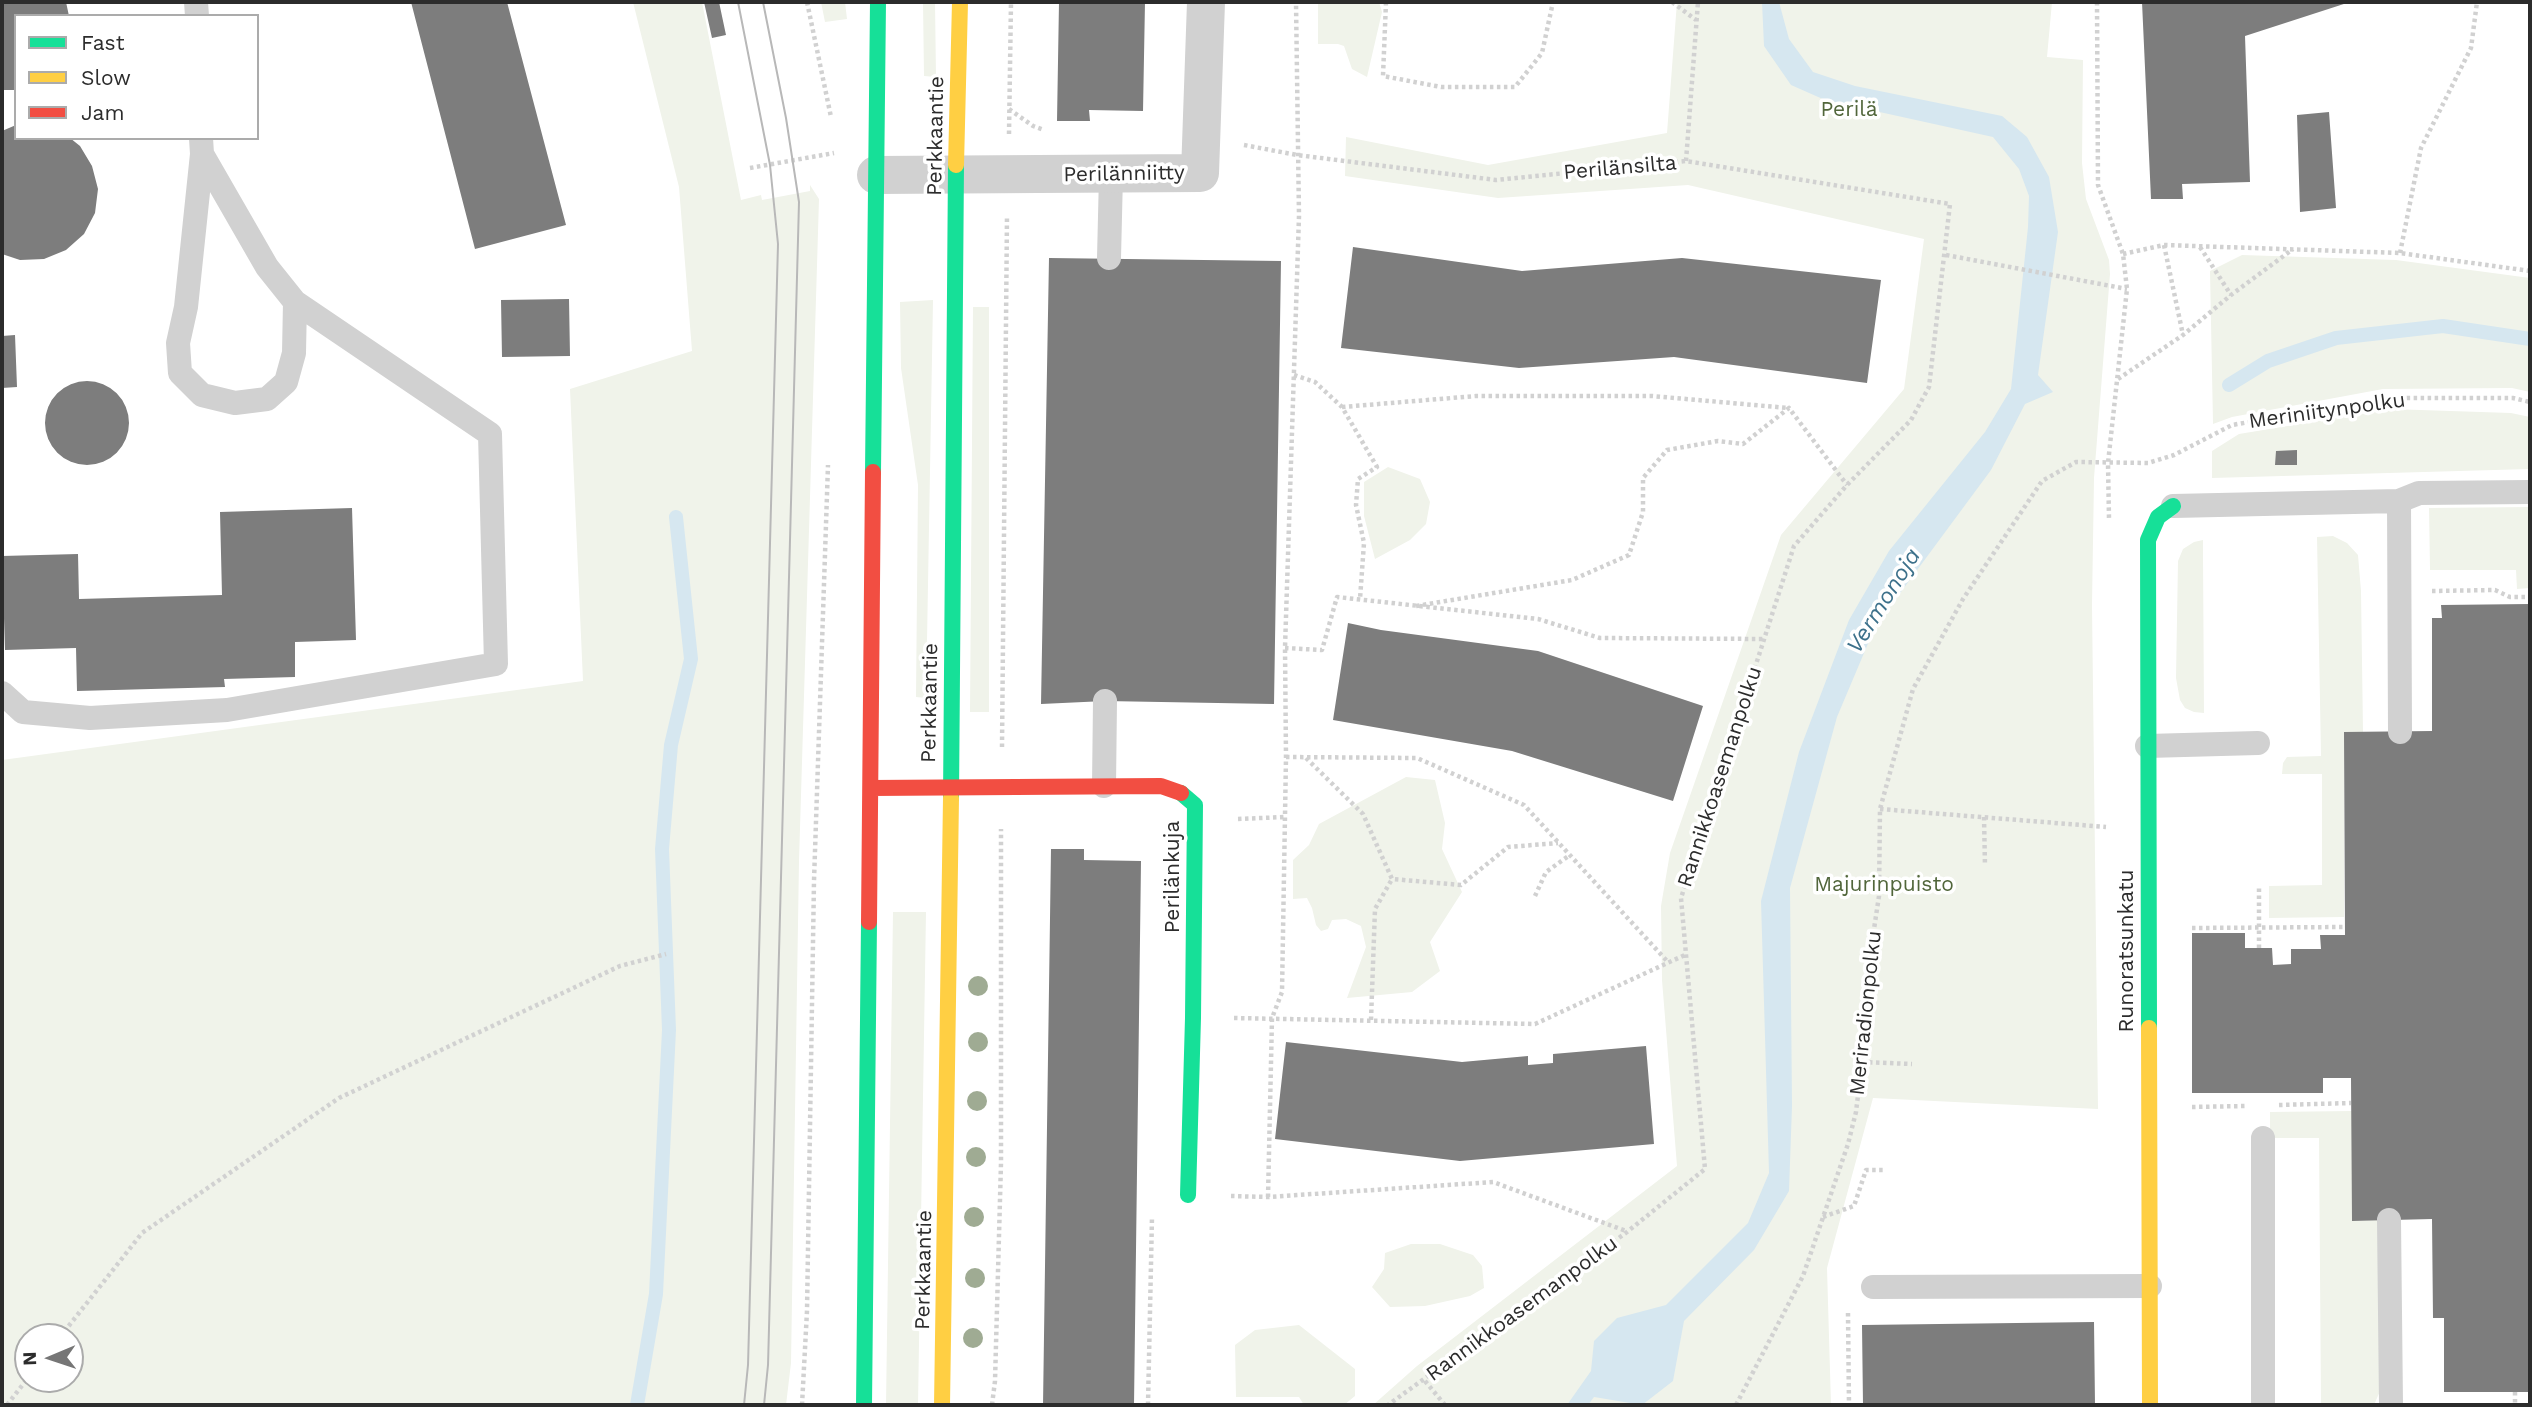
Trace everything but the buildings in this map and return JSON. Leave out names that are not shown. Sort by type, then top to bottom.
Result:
[{"type":"main road","points":[[864,1405],[878,2]]},
{"type":"main road","name":"Perkkaantie","points":[[942,1405],[949,1043],[956,176],[960,2]]},
{"type":"main road","name":"Runoratsunkatu","points":[[2150,1405],[2148,540],[2158,517],[2173,506]]},
{"type":"main road","name":"Perilänkuja","points":[[871,788],[1161,786],[1182,793],[1195,805],[1188,1195]]},
{"type":"street","name":"Perilänniitty","points":[[876,174],[1008,176],[1200,173],[1206,2]]},
{"type":"lane","points":[[201,146],[186,307],[178,343],[180,373],[202,395],[235,404],[267,399],[286,382],[294,353],[295,302]]},
{"type":"lane","points":[[2,692],[23,712],[90,718],[117,717],[227,710],[496,664],[490,434],[295,302],[267,267],[201,146]]},
{"type":"lane","points":[[1109,258],[1111,175]]},
{"type":"lane","points":[[2173,506],[2399,501],[2419,493],[2530,492]]},
{"type":"lane","points":[[2399,501],[2400,732]]},
{"type":"lane","points":[[1104,786],[1105,701]]},
{"type":"lane","points":[[2147,747],[2258,743]]},
{"type":"lane","points":[[2263,1138],[2263,1405]]},
{"type":"lane","points":[[2389,1220],[2391,1405]]},
{"type":"lane","points":[[1872,1287],[2150,1286]]},
{"type":"path","points":[[807,2],[832,129]]},
{"type":"path","points":[[992,1405],[995,1381],[1001,1163],[1001,835],[1012,2]]},
{"type":"path","points":[[1268,1197],[1272,1018],[1282,992],[1286,757],[1284,648],[1299,216],[1296,2]]},
{"type":"path","points":[[1385,2],[1383,76],[1441,87],[1515,87],[1542,53],[1553,2]]},
{"type":"path","points":[[1672,2],[1696,20]]},
{"type":"path","points":[[1686,162],[1698,2]]},
{"type":"path","points":[[2097,2],[2098,185],[2123,254],[2127,289],[2108,463]]},
{"type":"path","points":[[2400,253],[2421,148],[2471,48],[2477,2]]},
{"type":"path","name":"Perilänsilta","points":[[1203,137],[1297,155],[1496,180],[1686,162],[1950,204],[1946,255]]},
{"type":"path","points":[[833,141],[834,166]]},
{"type":"path","points":[[750,168],[834,153]]},
{"type":"path","points":[[2123,254],[2164,245],[2400,253],[2530,271]]},
{"type":"path","points":[[2164,245],[2183,335]]},
{"type":"path","points":[[2199,246],[2231,295]]},
{"type":"path","points":[[2117,380],[2183,335],[2293,249]]},
{"type":"path","points":[[1946,255],[2127,289]]},
{"type":"path","name":"Rannikkoasemanpolku","points":[[1388,1405],[1425,1381],[1705,1170],[1681,898],[1794,546],[1847,485],[1911,420],[1929,387],[1946,255]]},
{"type":"path","points":[[1294,375],[1315,382],[1342,407],[1377,467],[1358,479],[1356,505],[1364,543],[1360,599]]},
{"type":"path","points":[[1342,407],[1476,397],[1652,396],[1789,408],[1847,485]]},
{"type":"path","name":"Meriniitynpolku","points":[[2174,455],[2232,425],[2387,398],[2513,398],[2530,402]]},
{"type":"path","points":[[1416,606],[1572,580],[1629,555],[1643,512],[1643,478],[1667,450],[1718,441],[1743,444],[1789,408]]},
{"type":"path","name":"Meriradionpolku","points":[[1736,1405],[1803,1276],[1848,1144],[1856,1112],[1863,1062],[1869,962],[1879,896],[1880,809],[1913,689],[1978,577],[2042,481],[2076,462],[2148,463],[2174,455]]},
{"type":"path","points":[[802,1405],[807,1311],[814,881],[828,463]]},
{"type":"path","points":[[2399,603],[2428,604],[2432,591],[2495,590],[2510,597],[2530,597]]},
{"type":"path","points":[[1284,648],[1322,650],[1337,597],[1538,620],[1600,638],[1764,639]]},
{"type":"path","points":[[1286,757],[1417,758],[1524,805],[1667,961]]},
{"type":"path","points":[[1305,757],[1363,814],[1392,879]]},
{"type":"path","points":[[1880,809],[2111,828]]},
{"type":"path","points":[[1984,817],[1985,866]]},
{"type":"path","points":[[1001,835],[1009,829]]},
{"type":"path","points":[[1392,879],[1461,885],[1508,847],[1559,843]]},
{"type":"path","points":[[1535,896],[1546,872],[1570,855]]},
{"type":"path","points":[[1371,1020],[1375,909],[1392,879]]},
{"type":"path","points":[[2259,886],[2259,948]]},
{"type":"path","points":[[2186,928],[2344,927]]},
{"type":"path","points":[[71,1323],[142,1233],[339,1098],[620,966],[666,954]]},
{"type":"path","points":[[1193,1018],[1535,1024],[1686,954]]},
{"type":"path","points":[[1863,1062],[1912,1064]]},
{"type":"path","points":[[1823,1217],[1854,1206],[1866,1170],[1886,1170]]},
{"type":"path","points":[[1148,1405],[1152,1196],[1268,1197],[1493,1182],[1627,1231]]},
{"type":"path","points":[[1849,1405],[1848,1288],[1872,1287]]},
{"type":"path","points":[[1425,1381],[1445,1405]]},
{"type":"path","points":[[2515,1392],[2515,1405]]},
{"type":"green space","points":[[633,2],[702,2],[741,200],[761,195],[762,200],[810,191],[810,185],[819,199],[799,861],[791,1363],[786,1405],[2,1405],[2,760],[583,681],[570,389],[692,351],[679,187]]},
{"type":"green space","points":[[821,2],[845,2],[847,19],[825,22]]},
{"type":"green space","points":[[923,2],[935,2],[936,77],[924,76]]},
{"type":"green space","points":[[1318,2],[1379,2],[1382,12],[1367,77],[1352,69],[1344,46],[1318,44]]},
{"type":"green space","name":"Majurinpuisto","points":[[1677,2],[2052,2],[2047,57],[2083,60],[2082,163],[2086,199],[2109,260],[2110,274],[2094,478],[2092,605],[2098,1109],[1873,1098],[1827,1268],[1831,1405],[1373,1405],[1417,1366],[1677,1166],[1662,980],[1661,906],[1670,853],[1781,535],[1904,389],[1924,239],[1688,185],[1498,198],[1345,176],[1346,137],[1488,165],[1667,133]]},
{"type":"green space","points":[[2242,255],[2396,260],[2530,278],[2530,392],[2512,388],[2383,389],[2232,417],[2213,424],[2210,271]]},
{"type":"green space","points":[[933,300],[926,698],[916,697],[918,485],[901,368],[900,302]]},
{"type":"green space","points":[[973,307],[989,307],[989,712],[970,712]]},
{"type":"green space","points":[[2390,409],[2511,413],[2530,417],[2530,469],[2212,478],[2212,451],[2239,434]]},
{"type":"green space","points":[[1388,467],[1420,479],[1430,502],[1426,524],[1410,540],[1375,559],[1364,516],[1364,482]]},
{"type":"green space","points":[[2530,507],[2530,588],[2517,589],[2516,570],[2430,570],[2429,508]]},
{"type":"green space","points":[[2333,536],[2347,543],[2358,555],[2361,591],[2363,732],[2344,732],[2344,917],[2269,918],[2269,886],[2322,885],[2322,774],[2282,774],[2283,763],[2287,757],[2321,756],[2317,537]]},
{"type":"green space","points":[[2203,540],[2204,713],[2185,708],[2180,700],[2176,678],[2178,561],[2183,549]]},
{"type":"green space","points":[[1406,777],[1435,780],[1445,823],[1442,849],[1462,892],[1430,942],[1440,971],[1412,992],[1347,998],[1366,947],[1361,926],[1346,919],[1332,920],[1328,929],[1321,931],[1316,925],[1307,898],[1293,899],[1293,860],[1309,845],[1319,824]]},
{"type":"green space","points":[[893,912],[926,912],[918,1405],[886,1405]]},
{"type":"green space","points":[[2352,1111],[2352,1221],[2379,1220],[2380,1391],[2374,1405],[2321,1405],[2319,1138],[2270,1138],[2270,1112]]},
{"type":"green space","points":[[1411,1244],[1440,1244],[1473,1255],[1482,1266],[1484,1288],[1470,1296],[1425,1306],[1390,1307],[1372,1287],[1384,1269],[1385,1253]]},
{"type":"green space","points":[[1299,1325],[1355,1369],[1355,1396],[1344,1405],[1304,1405],[1299,1397],[1236,1397],[1235,1345],[1255,1330]]},
{"type":"water","name":"Vermonoja","points":[[1762,2],[1779,2],[1789,39],[1813,72],[1855,86],[2002,116],[2027,137],[2049,177],[2058,232],[2038,375],[2053,392],[2025,404],[1991,470],[1875,627],[1837,717],[1790,888],[1792,1106],[1789,1191],[1754,1250],[1684,1321],[1673,1381],[1642,1405],[1594,1397],[1588,1405],[1567,1405],[1591,1371],[1594,1341],[1617,1318],[1666,1305],[1748,1223],[1769,1173],[1761,901],[1799,752],[1849,620],[1889,551],[1985,432],[2011,389],[2028,227],[2029,196],[2019,169],[1993,137],[1825,100],[1791,85],[1764,46]]},
{"type":"waterway","points":[[2229,385],[2268,361],[2336,338],[2443,326],[2530,339]]},
{"type":"waterway","points":[[637,1405],[656,1294],[669,1030],[662,849],[671,745],[691,659],[676,517]]},
{"type":"tram line","points":[[738,2],[770,165],[778,244],[748,1365],[744,1405]]},
{"type":"tram line","points":[[763,2],[799,202],[768,1365],[764,1405]]},
{"type":"traffic: fast","points":[[873,472],[878,2]]},
{"type":"traffic: fast","points":[[951,798],[956,165]]},
{"type":"traffic: fast","points":[[2149,1028],[2148,540],[2158,517],[2173,506]]},
{"type":"traffic: fast","points":[[1181,793],[1195,805],[1188,1195]]},
{"type":"traffic: fast","points":[[864,1405],[869,922]]},
{"type":"traffic: slow","points":[[956,165],[960,2]]},
{"type":"traffic: slow","points":[[942,1405],[951,798]]},
{"type":"traffic: slow","points":[[2149,1028],[2150,1405]]},
{"type":"traffic: jam","points":[[869,922],[873,472]]},
{"type":"traffic: jam","points":[[871,788],[1161,786],[1181,793]]},
{"type":"park label","name":"Perilä","points":[[1849,110]]}]
